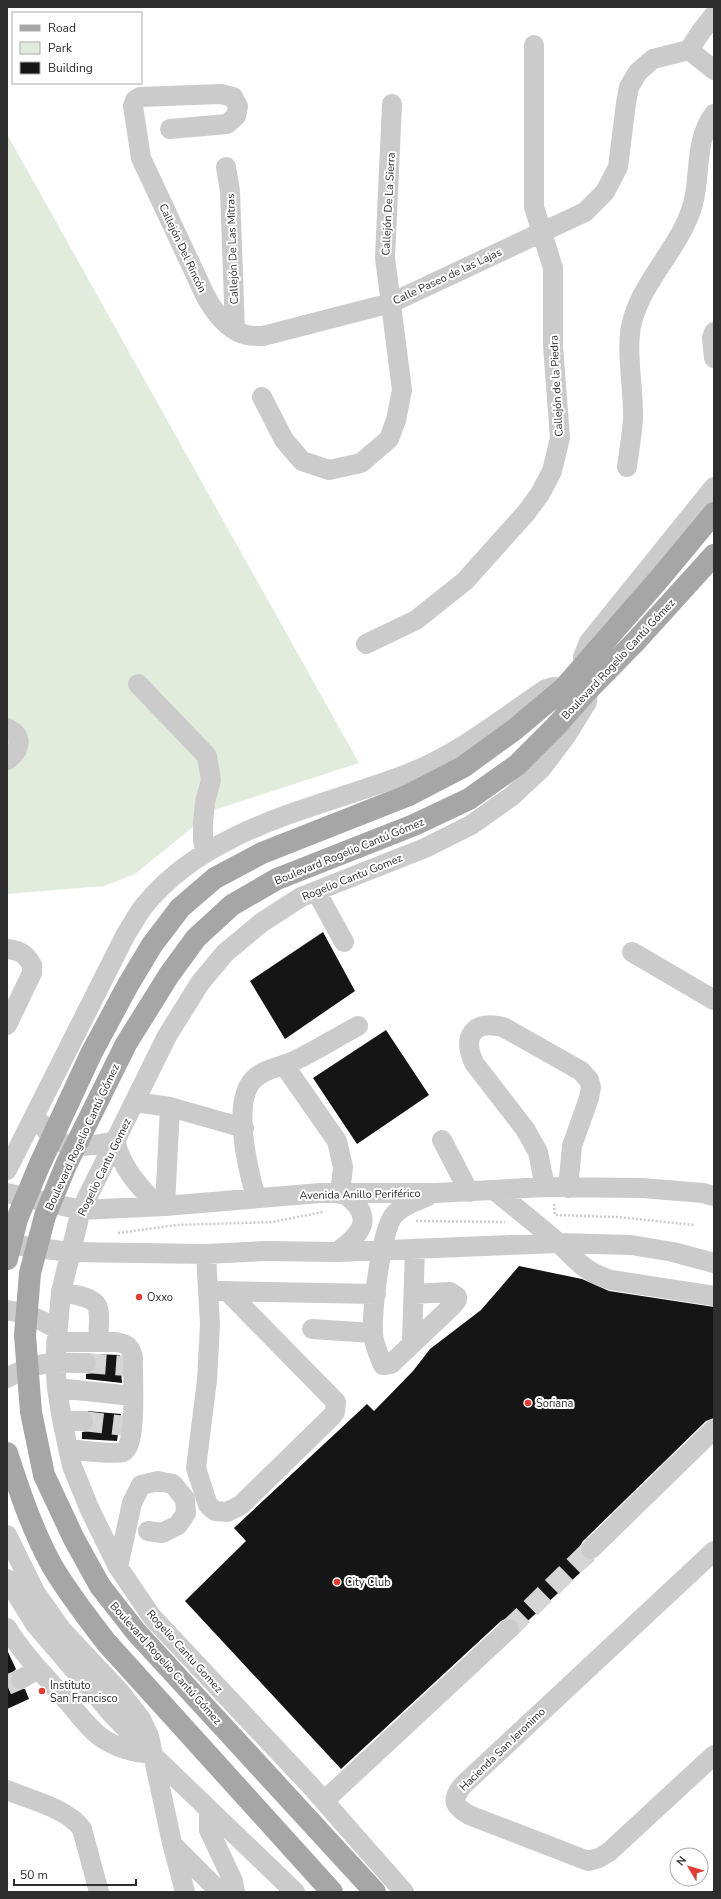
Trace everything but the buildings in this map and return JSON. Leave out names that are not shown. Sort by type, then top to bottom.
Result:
[{"type":"main road","name":"Boulevard Rogelio Cantú Gómez","points":[[7,1259],[20,1212],[91,1054],[128,985],[152,945],[180,908],[215,878],[262,853],[409,795],[462,767],[514,730],[564,688],[714,513]]},
{"type":"main road","name":"Boulevard Rogelio Cantú Gómez","points":[[375,1892],[136,1632],[100,1586],[74,1539],[44,1475],[31,1412],[25,1335],[30,1273],[48,1209],[66,1166],[126,1044],[169,975],[196,938],[232,905],[277,879],[414,826],[469,799],[517,765],[636,641],[714,554]]},
{"type":"main road","points":[[7,1453],[24,1505],[51,1563],[76,1602],[112,1647],[332,1892]]},
{"type":"street","points":[[714,15],[700,33],[690,50],[714,70]]},
{"type":"street","name":"Callejón de la Piedra","points":[[366,644],[416,620],[465,581],[526,513],[540,494],[552,471],[560,438],[553,346],[553,268],[534,207],[534,45]]},
{"type":"street","name":"Calle Paseo de las Lajas","points":[[235,330],[247,335],[263,336],[391,303],[585,212],[605,192],[618,167],[629,87],[638,72],[653,59],[690,50]]},
{"type":"street","name":"Callejón Del Rincón","points":[[170,129],[227,124],[236,116],[238,106],[233,97],[221,94],[140,97],[135,100],[133,106],[141,158],[206,297],[213,309],[235,330]]},
{"type":"street","name":"Callejón De La Sierra","points":[[391,303],[384,258],[392,104]]},
{"type":"street","points":[[627,467],[633,419],[630,352],[632,323],[642,297],[685,226],[693,203],[701,141],[707,125],[714,114]]},
{"type":"street","name":"Callejón De Las Mitras","points":[[226,168],[230,191],[235,330]]},
{"type":"street","points":[[262,397],[284,440],[302,461],[329,470],[361,463],[388,439],[396,420],[402,390],[391,303]]},
{"type":"street","points":[[714,332],[712,338],[714,358]]},
{"type":"street","points":[[585,664],[584,657],[589,642],[714,487]]},
{"type":"street","points":[[138,684],[207,756],[211,780],[205,802],[203,822],[203,840],[206,852]]},
{"type":"street","points":[[7,1170],[126,934],[144,906],[168,881],[206,852],[225,841],[307,807],[408,774],[457,750],[546,689],[553,687],[564,688]]},
{"type":"street","name":"Rogelio Cantu Gomez","points":[[404,1892],[324,1800],[152,1617],[118,1567],[90,1510],[72,1466],[62,1420],[55,1362],[62,1292],[70,1252],[81,1210],[167,1036],[200,983],[225,953],[261,923],[301,897],[425,848],[471,824],[512,796],[541,769],[566,736],[587,702],[588,690]]},
{"type":"street","points":[[7,728],[14,732],[19,739],[18,748],[13,756],[7,760]]},
{"type":"street","points":[[316,891],[344,942]]},
{"type":"street","points":[[7,949],[16,949],[22,952],[32,965],[32,973],[7,1025]]},
{"type":"street","points":[[632,952],[714,1000]]},
{"type":"street","points":[[492,1024],[503,1027],[581,1071],[589,1080],[591,1087],[589,1098],[572,1146],[555,1187],[525,1129],[474,1063],[469,1051],[469,1038],[474,1030],[482,1026],[492,1024]]},
{"type":"street","points":[[256,1197],[250,1175],[244,1128],[243,1101],[246,1089],[254,1078],[284,1065],[358,1026]]},
{"type":"street","points":[[284,1065],[337,1141],[343,1167],[342,1194],[356,1202],[362,1211],[363,1222],[359,1232],[350,1242],[337,1252]]},
{"type":"street","points":[[135,1102],[170,1106],[244,1128]]},
{"type":"street","points":[[161,1206],[170,1106]]},
{"type":"street","points":[[36,1113],[44,1128],[58,1140],[75,1146],[91,1146],[115,1141],[119,1154],[128,1172],[161,1206]]},
{"type":"street","points":[[442,1140],[469,1192]]},
{"type":"street","name":"Avenida Anillo Periférico","points":[[7,1193],[81,1210],[161,1206],[256,1197],[320,1193],[436,1193],[555,1187],[642,1188],[703,1193],[714,1196]]},
{"type":"street","points":[[495,1191],[527,1215],[559,1243],[583,1268],[595,1275],[611,1280],[714,1296]]},
{"type":"street","points":[[414,1294],[450,1292],[457,1297],[452,1306],[412,1342],[391,1364],[383,1365],[373,1333],[376,1294],[382,1250],[389,1222],[402,1208],[436,1193]]},
{"type":"street","points":[[7,1244],[70,1252],[206,1254],[266,1251],[337,1252],[559,1243],[631,1245],[673,1252],[714,1263]]},
{"type":"street","points":[[412,1342],[415,1249]]},
{"type":"street","points":[[693,1257],[714,1253]]},
{"type":"street","points":[[206,1254],[217,1291],[210,1325],[207,1380],[196,1468],[208,1505],[215,1511],[227,1512],[241,1505],[332,1416],[335,1412],[336,1402],[217,1291]]},
{"type":"street","points":[[217,1291],[376,1294]]},
{"type":"street","points":[[62,1292],[84,1296],[92,1299],[97,1305],[99,1313],[98,1342]]},
{"type":"street","points":[[7,1310],[20,1312],[38,1318],[57,1336],[98,1342],[116,1342],[126,1344],[131,1349],[133,1357],[130,1366],[133,1396],[129,1426],[129,1447],[124,1452],[68,1449]]},
{"type":"street","points":[[312,1330],[373,1333]]},
{"type":"street","points":[[7,1378],[34,1365],[55,1362],[86,1363]]},
{"type":"street","points":[[57,1388],[133,1396]]},
{"type":"street","points":[[62,1420],[83,1422]]},
{"type":"street","points":[[591,1549],[714,1429]]},
{"type":"street","points":[[118,1567],[132,1503],[141,1486],[158,1481],[173,1484],[185,1499],[186,1513],[178,1526],[162,1533],[148,1531]]},
{"type":"street","points":[[7,1536],[35,1592],[61,1629],[120,1692],[141,1719],[149,1736],[151,1754],[185,1892]]},
{"type":"street","name":"Hacienda San Jeronimo","points":[[714,1551],[462,1786],[456,1793],[455,1802],[459,1809],[469,1815],[588,1861],[599,1858],[609,1852],[714,1755]]},
{"type":"street","points":[[7,1579],[34,1624],[111,1713],[151,1754],[295,1892]]},
{"type":"street","points":[[324,1800],[509,1629]]},
{"type":"street","points":[[10,1638],[91,1728],[103,1739],[119,1748],[131,1752],[151,1754]]},
{"type":"street","points":[[21,1679],[38,1669]]},
{"type":"street","points":[[7,1790],[66,1814],[76,1820],[82,1829],[99,1892]]},
{"type":"street","points":[[209,1810],[209,1830],[233,1881],[235,1892]]},
{"type":"street","points":[[172,1843],[220,1892]]},
{"type":"path","points":[[555,1187],[555,1215],[617,1217],[695,1225]]},
{"type":"path","points":[[113,1234],[177,1225],[272,1222],[324,1212]]},
{"type":"path","points":[[414,1221],[510,1222]]},
{"type":"green space","points":[[7,134],[359,763],[214,810],[135,874],[104,886],[7,894]]},
{"type":"tunnel","points":[[86,1363],[127,1366]]},
{"type":"tunnel","points":[[83,1421],[125,1426]]},
{"type":"tunnel","points":[[509,1629],[591,1549]]},
{"type":"tunnel","points":[[7,1685],[21,1679]]},
{"type":"place","name":"Oxxo","points":[[139,1297]]},
{"type":"place","name":"Soriana","points":[[528,1403]]},
{"type":"place","name":"City Club","points":[[337,1582]]},
{"type":"place","name":"Instituto San Francisco","points":[[42,1691]]}]
